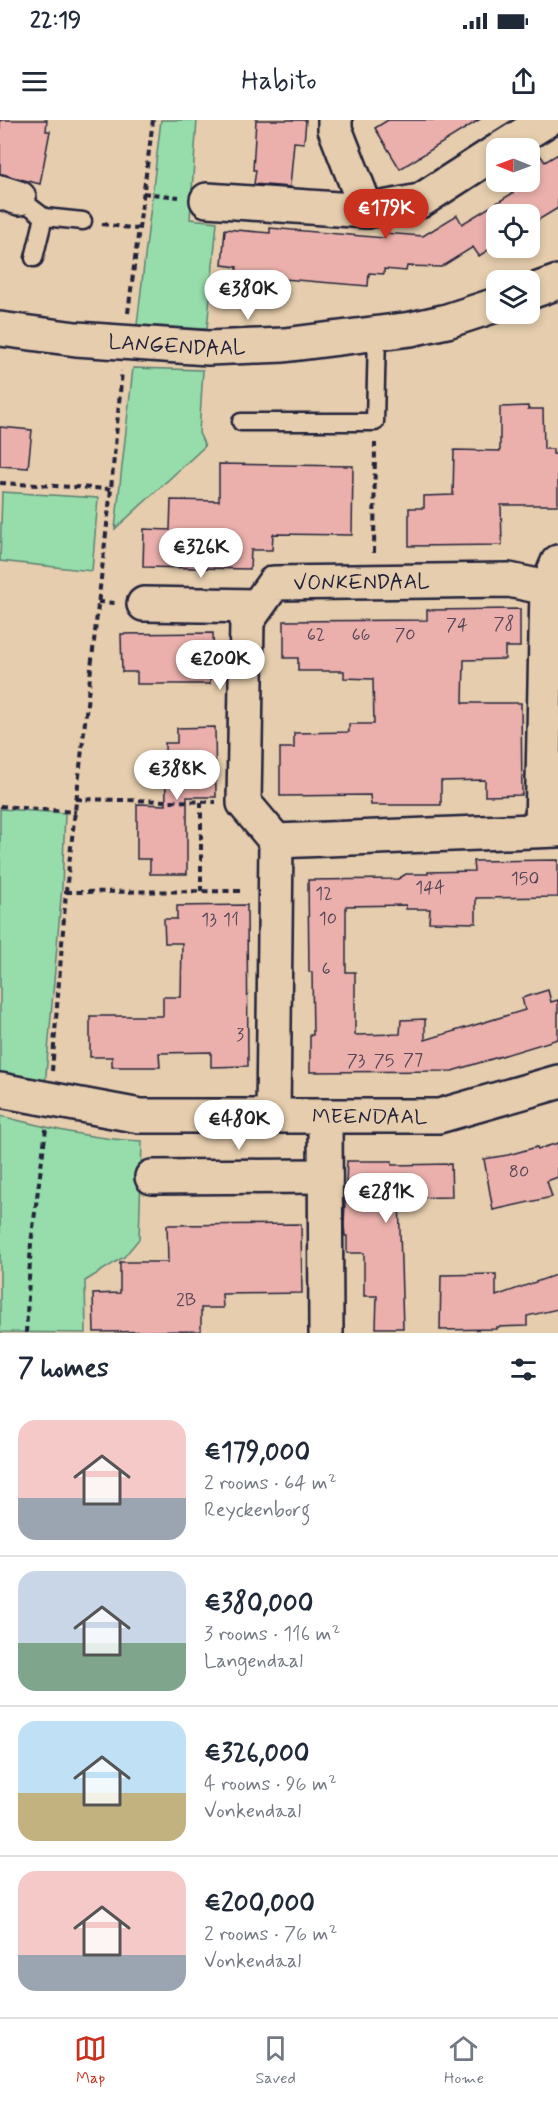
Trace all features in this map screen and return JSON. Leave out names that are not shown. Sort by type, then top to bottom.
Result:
[{"type":"street","points":[[335,120],[335,129],[368,211]]},
{"type":"street","points":[[518,138],[547,120]]},
{"type":"street","points":[[207,200],[368,211],[420,201],[486,158]]},
{"type":"street","points":[[540,288],[558,282]]},
{"type":"street","name":"LANGENDAAL","points":[[0,329],[76,339],[219,348],[284,345],[377,334],[447,321],[486,308]]},
{"type":"street","name":"VONKENDAAL","points":[[244,803],[247,621],[274,583],[509,580],[553,575],[550,830],[276,841]]},
{"type":"street","points":[[144,604],[256,606]]},
{"type":"street","points":[[244,803],[276,841],[273,1117]]},
{"type":"street","name":"MEENDAAL","points":[[0,1090],[140,1116],[439,1116],[558,1082]]},
{"type":"street","points":[[326,1117],[326,1333]]},
{"type":"street","points":[[153,1177],[325,1176]]},
{"type":"lane","points":[[9,195],[44,218],[83,221]]},
{"type":"lane","points":[[34,258],[44,218]]},
{"type":"lane","points":[[241,422],[375,422],[377,334]]},
{"type":"path","points":[[26,1333],[31,1243],[50,1101],[66,892],[111,489],[124,343],[137,229],[153,120]]},
{"type":"path","points":[[83,221],[137,229]]},
{"type":"path","points":[[374,583],[375,422]]},
{"type":"path","points":[[0,483],[111,489]]},
{"type":"path","points":[[76,799],[244,803]]},
{"type":"path","points":[[201,802],[201,891]]},
{"type":"path","points":[[0,806],[76,812]]},
{"type":"path","points":[[66,892],[275,890]]},
{"type":"green space","points":[[161,120],[197,120],[190,219],[217,222],[207,329],[137,325]]},
{"type":"green space","points":[[133,368],[203,370],[199,433],[205,446],[115,529]]},
{"type":"green space","points":[[2,492],[98,498],[92,571],[0,561]]},
{"type":"green space","points":[[0,809],[65,813],[62,887],[45,1086],[0,1075]]},
{"type":"green space","points":[[0,1116],[88,1136],[142,1141],[139,1239],[124,1257],[85,1281],[86,1333],[0,1332]]},
{"type":"building","points":[[0,120],[47,120],[46,131],[50,131],[40,184],[0,174]]},
{"type":"building","points":[[256,120],[306,120],[304,143],[294,142],[290,187],[254,184]]},
{"type":"building","points":[[388,120],[479,120],[400,169],[375,128]]},
{"type":"building","points":[[558,154],[558,208],[540,219],[540,204],[495,204],[513,193],[540,192],[540,155],[545,162]]},
{"type":"building","points":[[486,209],[486,251],[479,256],[473,247],[441,267],[407,266],[406,271],[384,269],[384,274],[369,273],[368,286],[236,275],[237,267],[222,265],[225,229],[270,233],[270,228],[384,238],[384,233],[423,236],[457,215],[462,224]]},
{"type":"building","points":[[528,406],[528,409],[543,409],[544,449],[553,449],[553,454],[558,454],[558,505],[501,505],[502,545],[409,546],[409,508],[424,508],[424,496],[453,495],[454,450],[500,451],[500,407]]},
{"type":"building","points":[[0,427],[32,430],[28,468],[0,466]]},
{"type":"building","points":[[219,464],[353,466],[352,535],[273,534],[272,550],[251,550],[250,569],[143,567],[144,529],[170,530],[171,500],[219,501]]},
{"type":"building","points":[[520,609],[520,647],[505,647],[505,659],[464,660],[463,703],[521,703],[522,795],[485,796],[485,780],[441,781],[441,805],[371,805],[370,795],[280,796],[280,748],[294,748],[294,733],[349,732],[349,724],[374,724],[373,679],[344,678],[344,671],[298,671],[298,658],[284,658],[284,621],[427,620],[427,610]]},
{"type":"building","points":[[213,633],[214,670],[210,670],[210,684],[137,684],[137,672],[122,672],[121,634]]},
{"type":"building","points":[[215,727],[216,797],[187,797],[187,874],[150,874],[150,859],[137,859],[137,804],[166,805],[165,743],[177,743],[177,728]]},
{"type":"building","points":[[558,860],[558,897],[476,898],[476,923],[429,922],[430,909],[406,909],[406,905],[346,906],[346,972],[355,972],[355,1035],[400,1034],[401,1020],[425,1019],[425,1040],[525,1010],[522,998],[548,990],[551,1002],[558,1000],[558,1039],[452,1071],[310,1072],[310,1035],[313,1035],[312,972],[309,972],[308,880],[398,879],[406,874],[474,871],[473,861]]},
{"type":"building","points":[[247,905],[248,1066],[211,1067],[211,1052],[159,1053],[160,1067],[112,1067],[112,1057],[90,1057],[90,1016],[163,1016],[163,997],[181,997],[182,943],[165,943],[164,919],[177,919],[177,906]]},
{"type":"building","points":[[558,1143],[558,1177],[547,1181],[552,1197],[493,1210],[484,1159]]},
{"type":"building","points":[[347,1161],[392,1161],[392,1165],[451,1164],[452,1197],[399,1198],[403,1328],[376,1328],[377,1296],[364,1296],[364,1253],[347,1253],[347,1236],[345,1236],[344,1225]]},
{"type":"building","points":[[301,1224],[302,1293],[222,1294],[223,1308],[201,1308],[201,1331],[94,1332],[93,1294],[120,1293],[120,1262],[168,1262],[167,1225]]},
{"type":"building","points":[[496,1274],[496,1296],[558,1274],[558,1309],[527,1316],[527,1326],[440,1330],[441,1275]]}]
